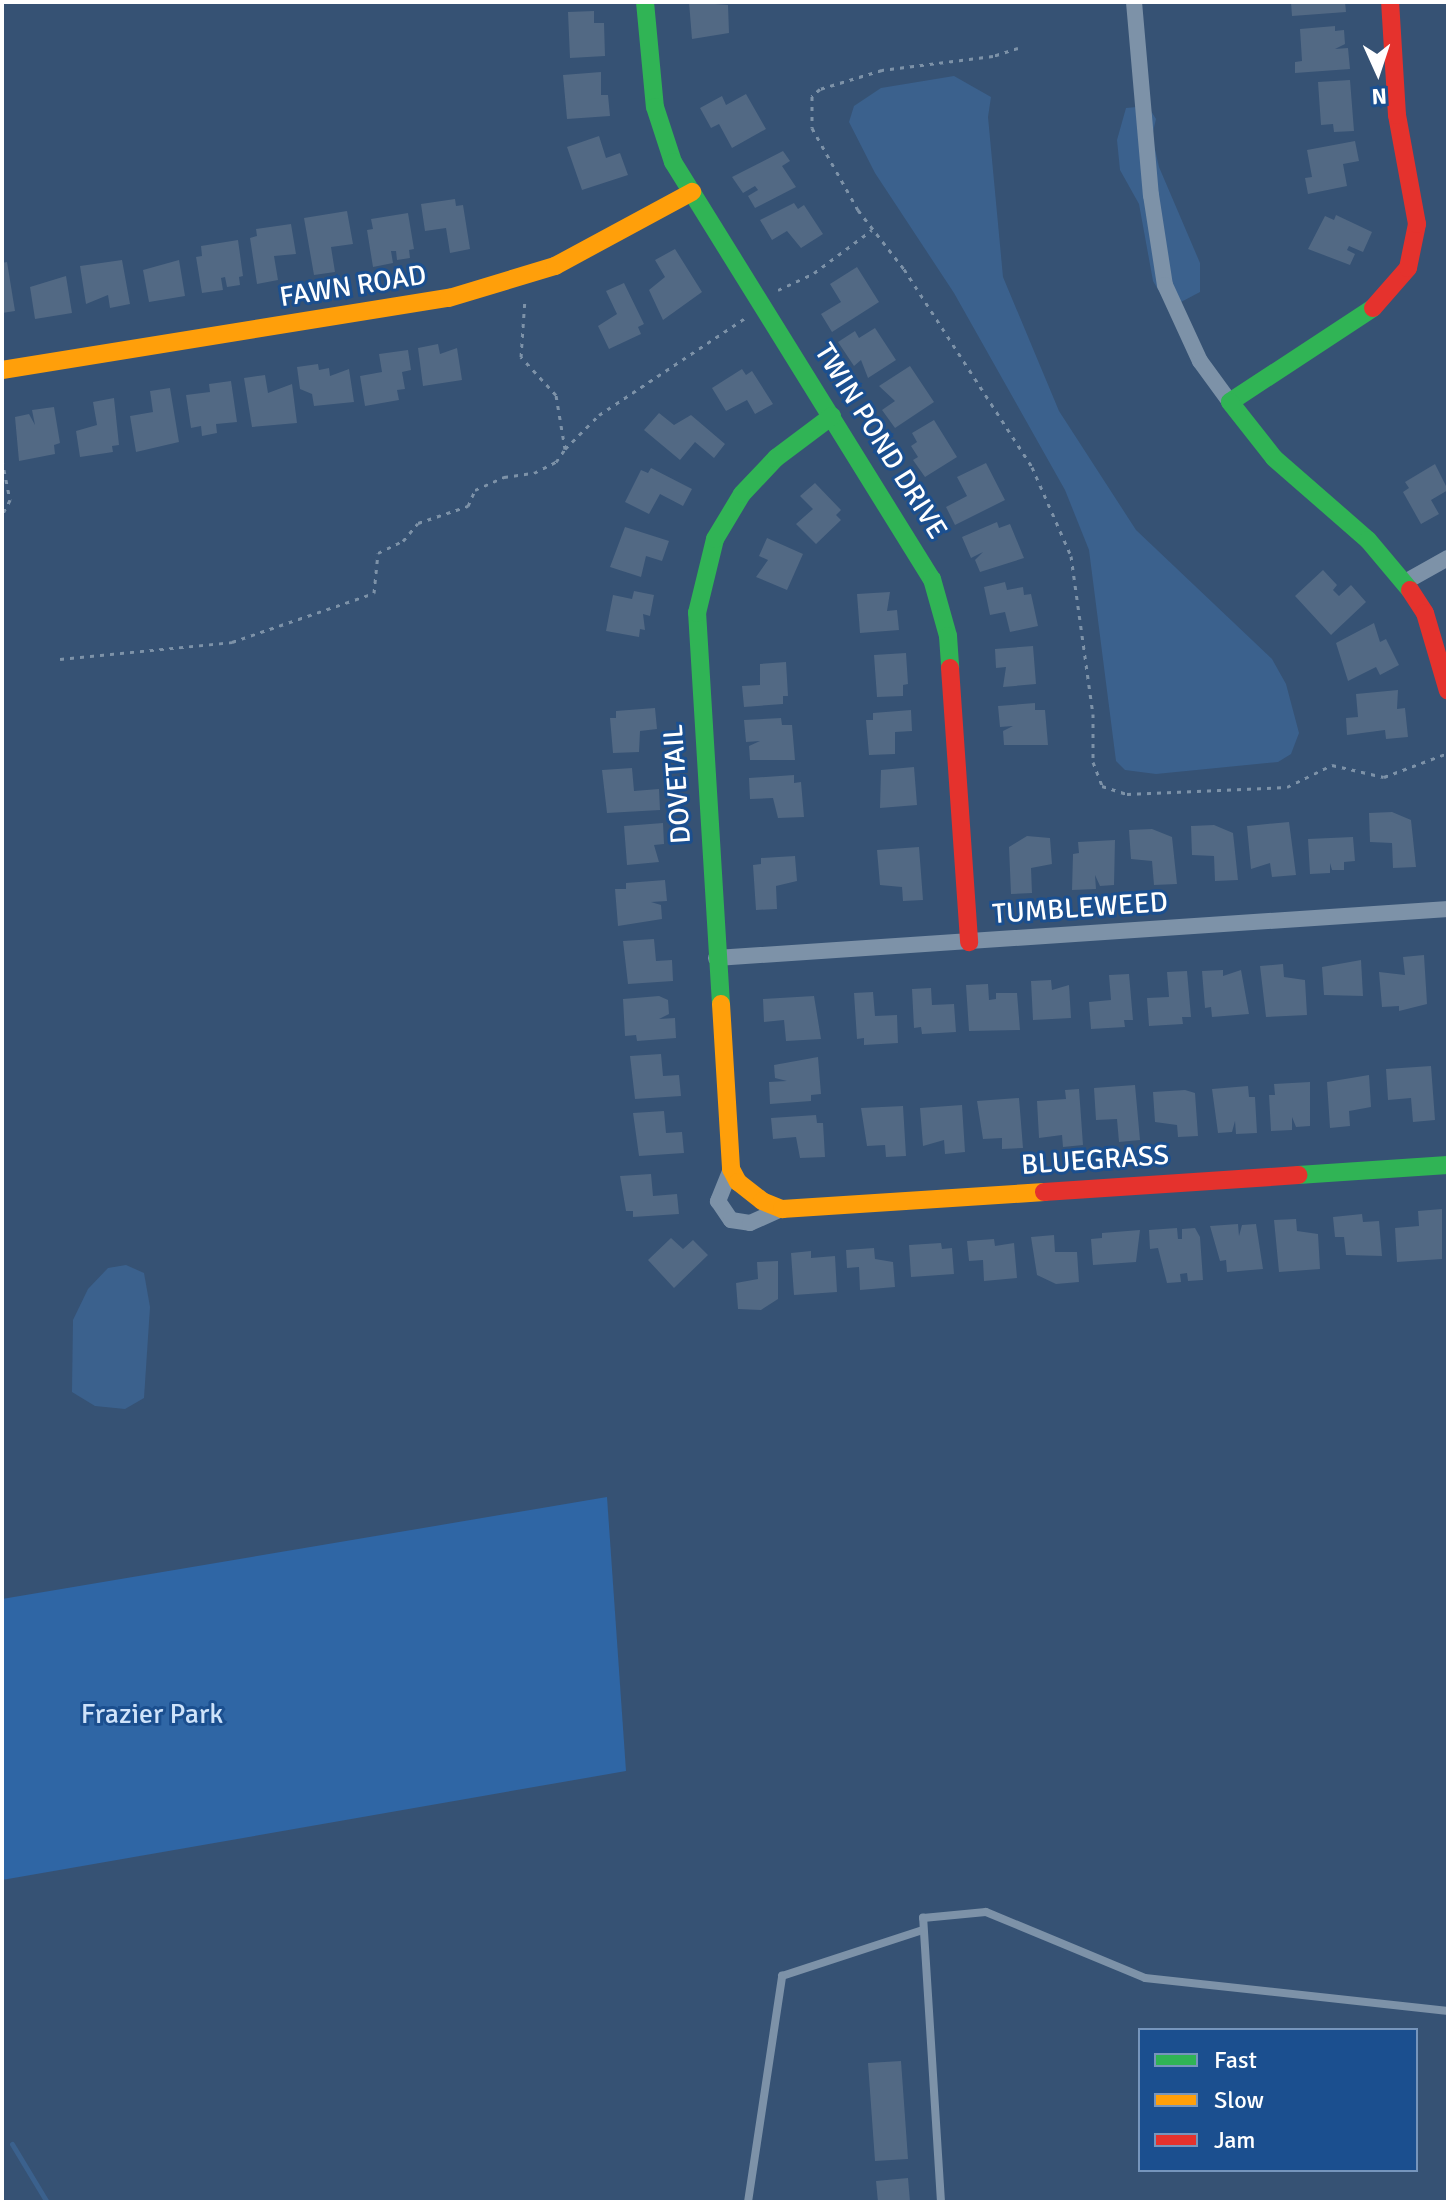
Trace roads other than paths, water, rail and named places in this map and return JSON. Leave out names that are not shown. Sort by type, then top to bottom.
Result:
[{"type":"street","name":"TWIN POND DRIVE","points":[[645,2],[655,107],[673,162],[922,558],[945,617],[969,942]]},
{"type":"street","points":[[1134,2],[1151,195],[1165,285],[1200,361],[1274,458],[1368,540],[1405,582],[1428,622],[1448,691]]},
{"type":"street","points":[[1230,402],[1369,312],[1408,268],[1417,224],[1397,115],[1390,2]]},
{"type":"street","name":"FAWN ROAD","points":[[2,370],[449,298],[520,279],[577,256],[692,192]]},
{"type":"street","name":"DOVETAIL","points":[[731,1169],[696,652],[703,579],[715,539],[742,494],[776,458],[832,416]]},
{"type":"street","points":[[1405,582],[1448,558]]},
{"type":"street","name":"TUMBLEWEED","points":[[716,958],[1448,909]]},
{"type":"street","name":"BLUEGRASS","points":[[731,1169],[749,1193],[782,1209],[1448,1165]]},
{"type":"street","points":[[731,1169],[718,1201],[731,1220],[750,1223],[782,1209]]},
{"type":"lane","points":[[941,2202],[923,1918],[986,1912],[1145,1978],[1448,2011]]},
{"type":"lane","points":[[748,2202],[782,1976],[923,1930]]},
{"type":"waterway","points":[[12,2144],[47,2202]]},
{"type":"park label","name":"Frazier Park","points":[[152,1714]]}]
